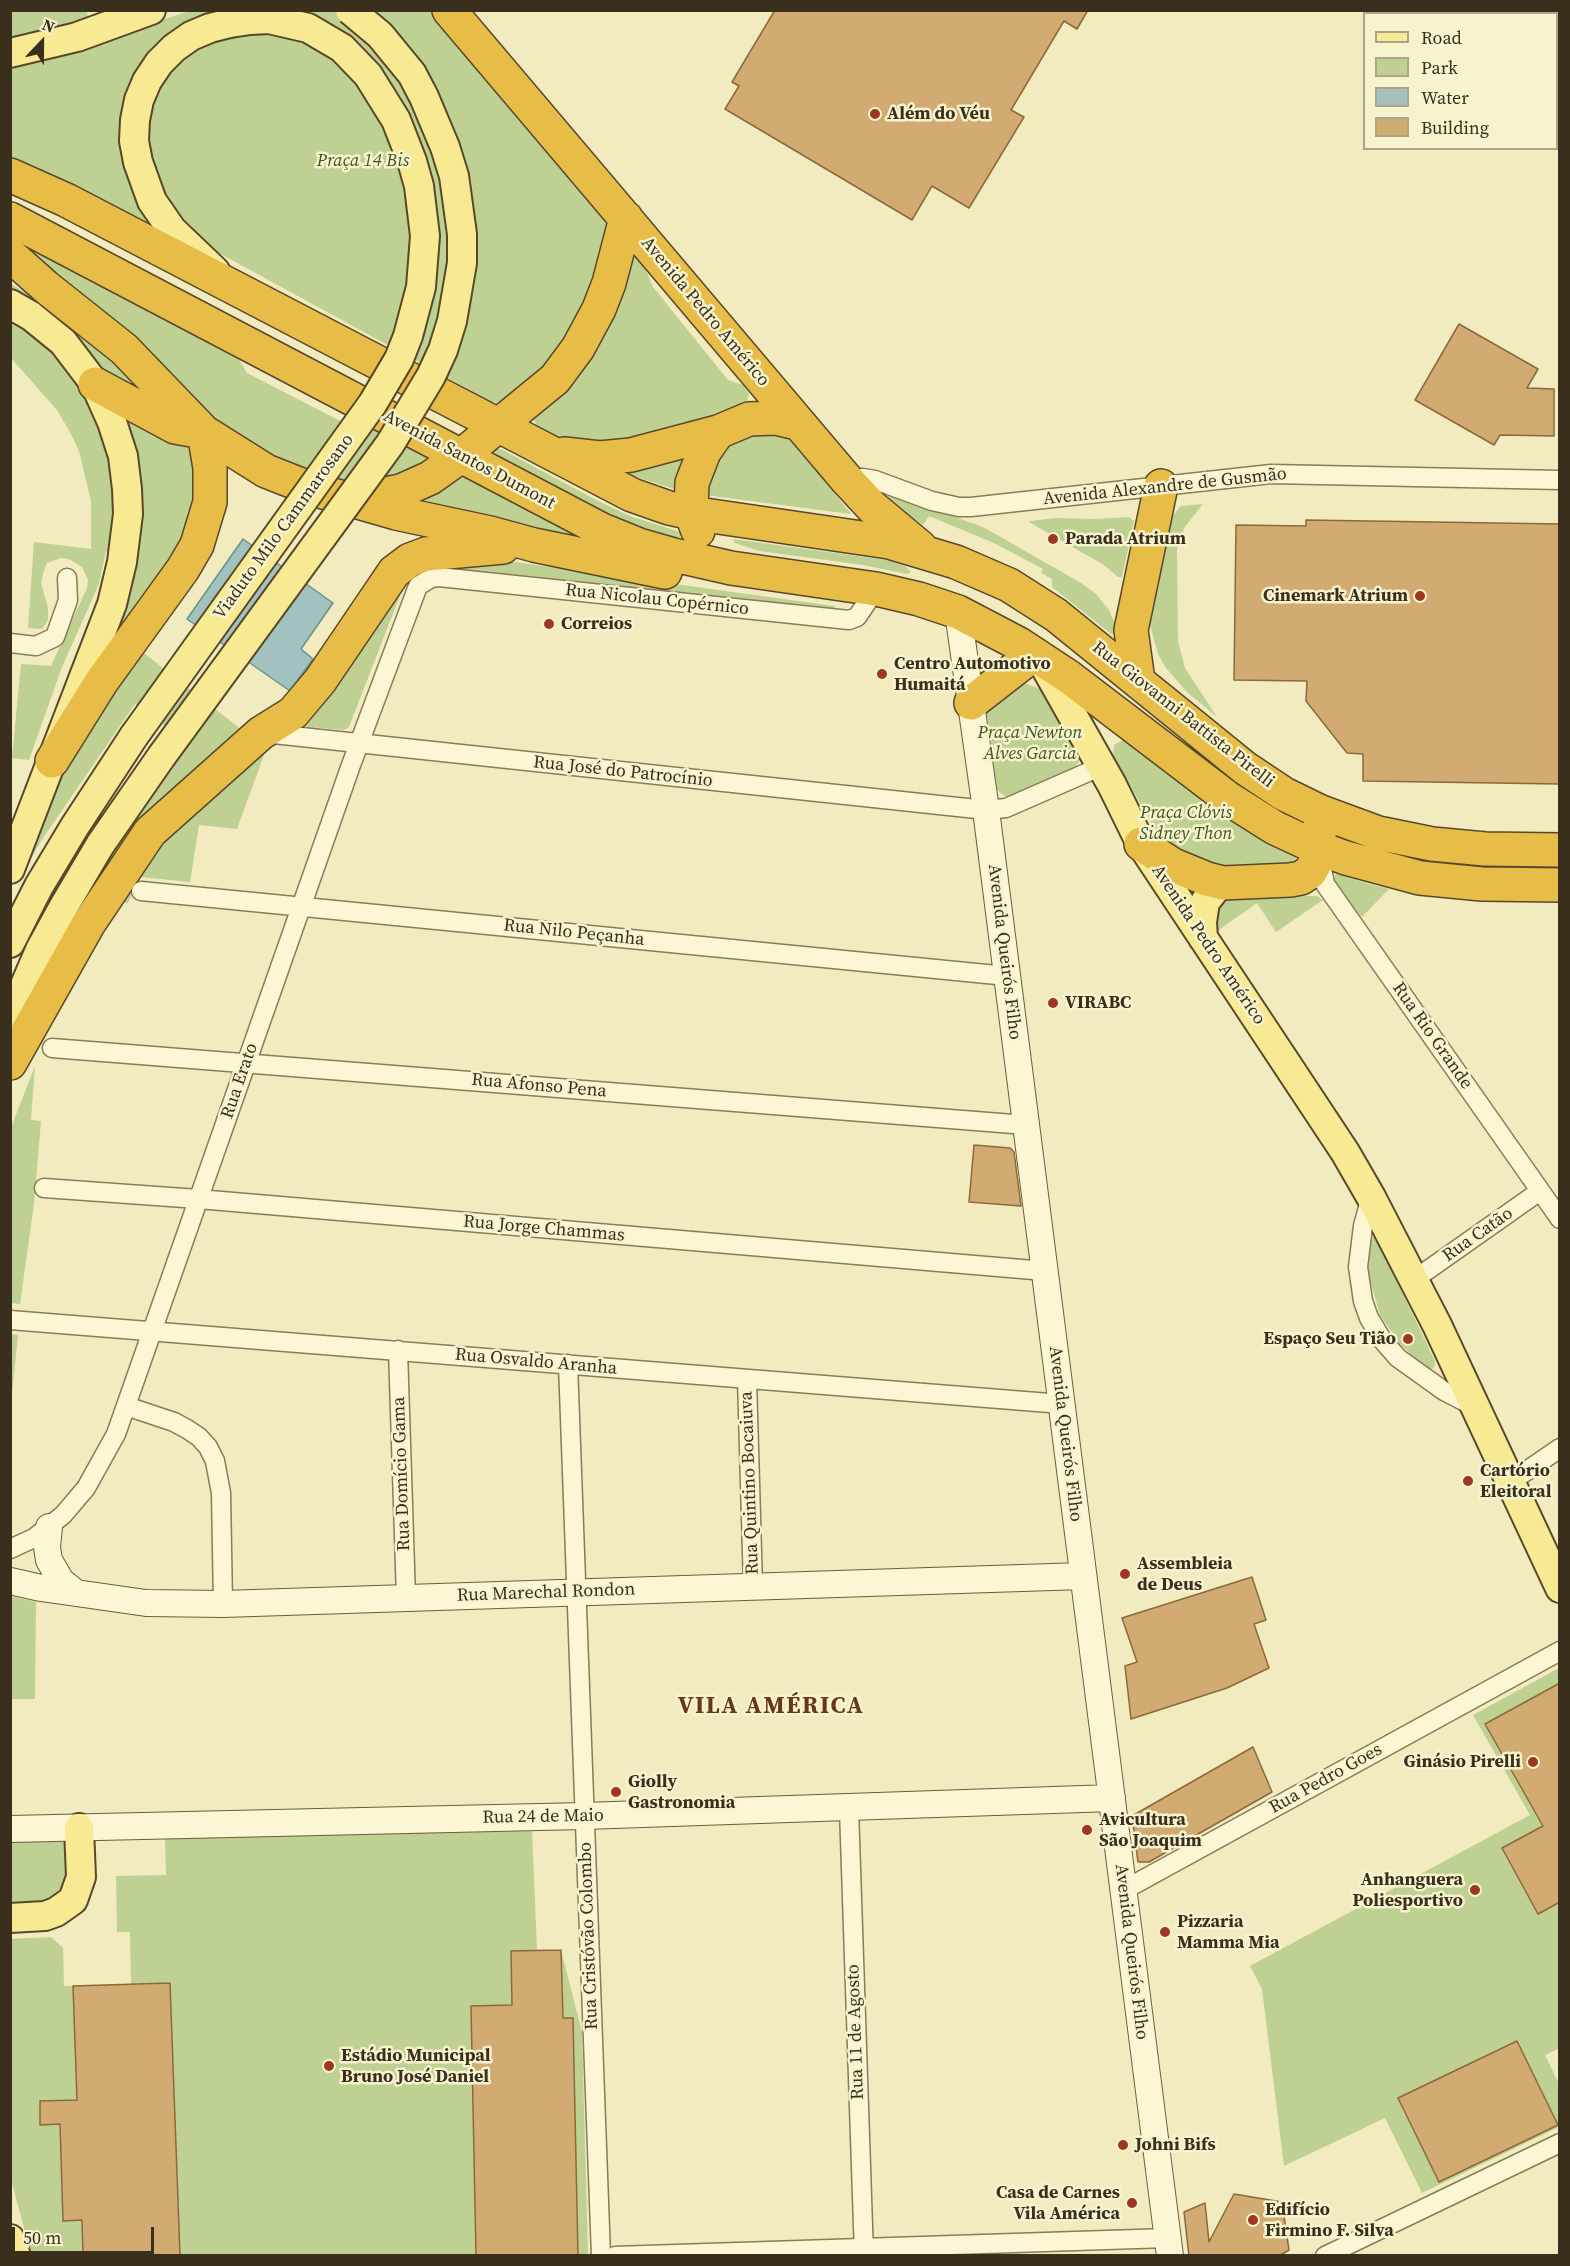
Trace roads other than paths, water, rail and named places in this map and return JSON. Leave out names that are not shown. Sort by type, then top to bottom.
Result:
[{"type":"highway","name":"Avenida Pedro Américo","points":[[449,10],[847,480],[872,507],[928,553],[958,612]]},
{"type":"highway","points":[[10,175],[66,200],[228,283],[548,453],[632,495],[691,513],[889,542],[928,553]]},
{"type":"highway","points":[[352,499],[401,491],[430,478],[461,456],[555,379],[578,348],[599,309],[609,283],[626,218]]},
{"type":"highway","name":"Avenida Santos Dumont","points":[[10,219],[602,530],[666,554],[731,568],[876,589],[919,599],[958,612]]},
{"type":"highway","points":[[10,255],[124,349],[204,432],[243,458],[276,476],[396,513],[675,574],[700,574],[731,568]]},
{"type":"highway","points":[[10,269],[46,287]]},
{"type":"highway","points":[[95,384],[175,427],[204,432]]},
{"type":"highway","points":[[548,453],[600,458],[617,457],[650,451],[718,432],[750,419],[775,418],[797,423]]},
{"type":"highway","points":[[52,760],[115,662],[183,569],[197,545],[210,502],[210,468],[204,432]]},
{"type":"highway","points":[[718,432],[697,465],[692,483],[691,513],[705,543],[731,568]]},
{"type":"highway","points":[[1138,681],[1132,623],[1161,486]]},
{"type":"highway","points":[[10,1063],[89,923],[150,832],[261,733],[293,713],[307,698],[401,565],[426,554],[448,550],[534,545]]},
{"type":"highway","name":"Rua Giovanni Battista Pirelli","points":[[928,553],[983,573],[1025,594],[1056,615],[1245,768],[1284,794],[1321,812],[1378,833],[1432,844],[1485,849],[1560,850]]},
{"type":"highway","name":"Rua Giovanni Battista Pirelli","points":[[958,612],[1002,634],[1069,677],[1229,800],[1275,828],[1318,848],[1420,878],[1482,884],[1560,885]]},
{"type":"highway","points":[[971,703],[1037,655]]},
{"type":"highway","points":[[1141,844],[1173,865],[1198,876],[1223,883],[1301,878],[1310,872],[1314,865],[1321,812]]},
{"type":"main road","points":[[10,53],[77,37],[151,10]]},
{"type":"main road","name":"Viaduto Milo Cammarosano","points":[[10,1020],[40,950],[100,845],[160,758],[390,444],[431,376],[443,350],[460,283],[462,234],[454,176],[445,147],[412,74],[380,35],[350,10]]},
{"type":"main road","name":"Viaduto Milo Cammarosano","points":[[10,943],[39,886],[134,736],[379,393],[399,359],[408,336],[421,287],[425,236],[419,186],[412,161],[396,120],[368,75],[342,48],[308,28],[269,19],[250,20],[210,28],[191,36],[159,63],[147,81],[139,100],[134,141],[138,162],[152,201],[172,230],[228,283]]},
{"type":"main road","points":[[10,304],[31,316],[63,342],[95,384],[112,422],[123,456],[128,489],[126,540],[112,604],[10,869]]},
{"type":"main road","name":"Avenida Pedro Américo","points":[[1037,655],[1102,766],[1141,844],[1345,1152],[1371,1197],[1415,1279],[1560,1588]]},
{"type":"main road","points":[[1203,938],[1202,922],[1205,902],[1223,883]]},
{"type":"main road","points":[[10,1918],[45,1916],[56,1912],[73,1900],[81,1877],[79,1828]]},
{"type":"main road","points":[[10,2239],[16,2256]]},
{"type":"street","name":"Avenida Alexandre de Gusmão","points":[[847,480],[863,478],[875,480],[932,501],[959,507],[1271,474],[1560,480]]},
{"type":"street","points":[[10,643],[36,646],[55,637],[68,600],[66,578]]},
{"type":"street","name":"Rua Nicolau Copérnico","points":[[424,581],[439,578],[849,620],[857,617],[876,589]]},
{"type":"street","name":"Rua Erato","points":[[10,1549],[49,1527],[63,1515],[86,1488],[116,1434],[358,744],[414,592],[424,581]]},
{"type":"street","name":"Avenida Queirós Filho","points":[[958,612],[986,810],[1169,2247]]},
{"type":"street","name":"Rua José do Patrocínio","points":[[261,733],[986,810]]},
{"type":"street","points":[[986,810],[1006,808],[1102,766]]},
{"type":"street","name":"Rua Rio Grande","points":[[1318,848],[1325,884],[1560,1219]]},
{"type":"street","name":"Rua Nilo Peçanha","points":[[141,891],[1007,976]]},
{"type":"street","name":"Rua Afonso Pena","points":[[52,1048],[1026,1125]]},
{"type":"street","name":"Rua Jorge Chammas","points":[[44,1188],[1045,1270]]},
{"type":"street","name":"Rua Catão","points":[[1415,1279],[1540,1191]]},
{"type":"street","points":[[1371,1197],[1358,1267],[1363,1301],[1369,1318],[1383,1341],[1398,1358],[1444,1391],[1475,1407]]},
{"type":"street","name":"Rua Osvaldo Aranha","points":[[10,1320],[1062,1404]]},
{"type":"street","name":"Rua Domício Gama","points":[[398,1350],[406,1598]]},
{"type":"street","name":"Rua Cristóvão Colombo","points":[[568,1364],[601,2256]]},
{"type":"street","name":"Rua Quintino Bocaiuva","points":[[747,1379],[753,1587]]},
{"type":"street","points":[[126,1406],[174,1422],[187,1429],[208,1447],[215,1461],[221,1493],[223,1604]]},
{"type":"street","points":[[1509,1483],[1560,1448]]},
{"type":"street","points":[[49,1527],[47,1547],[49,1560],[60,1581],[76,1593]]},
{"type":"street","name":"Rua Marechal Rondon","points":[[10,1581],[41,1588],[146,1603],[223,1604],[1083,1576]]},
{"type":"street","name":"Rua Pedro Goes","points":[[1124,1890],[1560,1651]]},
{"type":"street","name":"Rua 24 de Maio","points":[[10,1829],[849,1809],[1112,1798]]},
{"type":"street","name":"Rua 11 de Agosto","points":[[849,1809],[864,2252]]},
{"type":"street","points":[[1325,2256],[1560,2143]]},
{"type":"street","points":[[615,2256],[1169,2247]]},
{"type":"water","points":[[243,539],[333,603],[301,649],[313,659],[290,691],[187,619]]},
{"type":"place","name":"Além do Véu","points":[[875,114]]},
{"type":"place","name":"Parada Atrium","points":[[1053,539]]},
{"type":"place","name":"Cinemark Atrium","points":[[1420,596]]},
{"type":"place","name":"Correios","points":[[549,624]]},
{"type":"place","name":"Centro Automotivo Humaitá","points":[[882,674]]},
{"type":"place","name":"VIRABC","points":[[1053,1003]]},
{"type":"place","name":"Espaço Seu Tião","points":[[1408,1339]]},
{"type":"place","name":"Cartório Eleitoral","points":[[1468,1481]]},
{"type":"place","name":"Assembleia de Deus","points":[[1125,1574]]},
{"type":"place","name":"Ginásio Pirelli","points":[[1533,1762]]},
{"type":"place","name":"Giolly Gastronomia","points":[[616,1792]]},
{"type":"place","name":"Avicultura São Joaquim","points":[[1087,1830]]},
{"type":"place","name":"Anhanguera Poliesportivo","points":[[1475,1890]]},
{"type":"place","name":"Pizzaria Mamma Mia","points":[[1165,1932]]},
{"type":"place","name":"Estádio Municipal Bruno José Daniel","points":[[329,2066]]},
{"type":"place","name":"Johni Bifs","points":[[1123,2145]]},
{"type":"place","name":"Casa de Carnes Vila América","points":[[1132,2203]]},
{"type":"place","name":"Edifício Firmino F. Silva","points":[[1253,2220]]},
{"type":"district","name":"VILA AMÉRICA","points":[[771,1707]]},
{"type":"park label","name":"Praça 14 Bis","points":[[363,161]]},
{"type":"park label","name":"Praça Newton Alves Garcia","points":[[1030,743]]},
{"type":"park label","name":"Praça Clóvis Sidney Thon","points":[[1186,823]]}]
